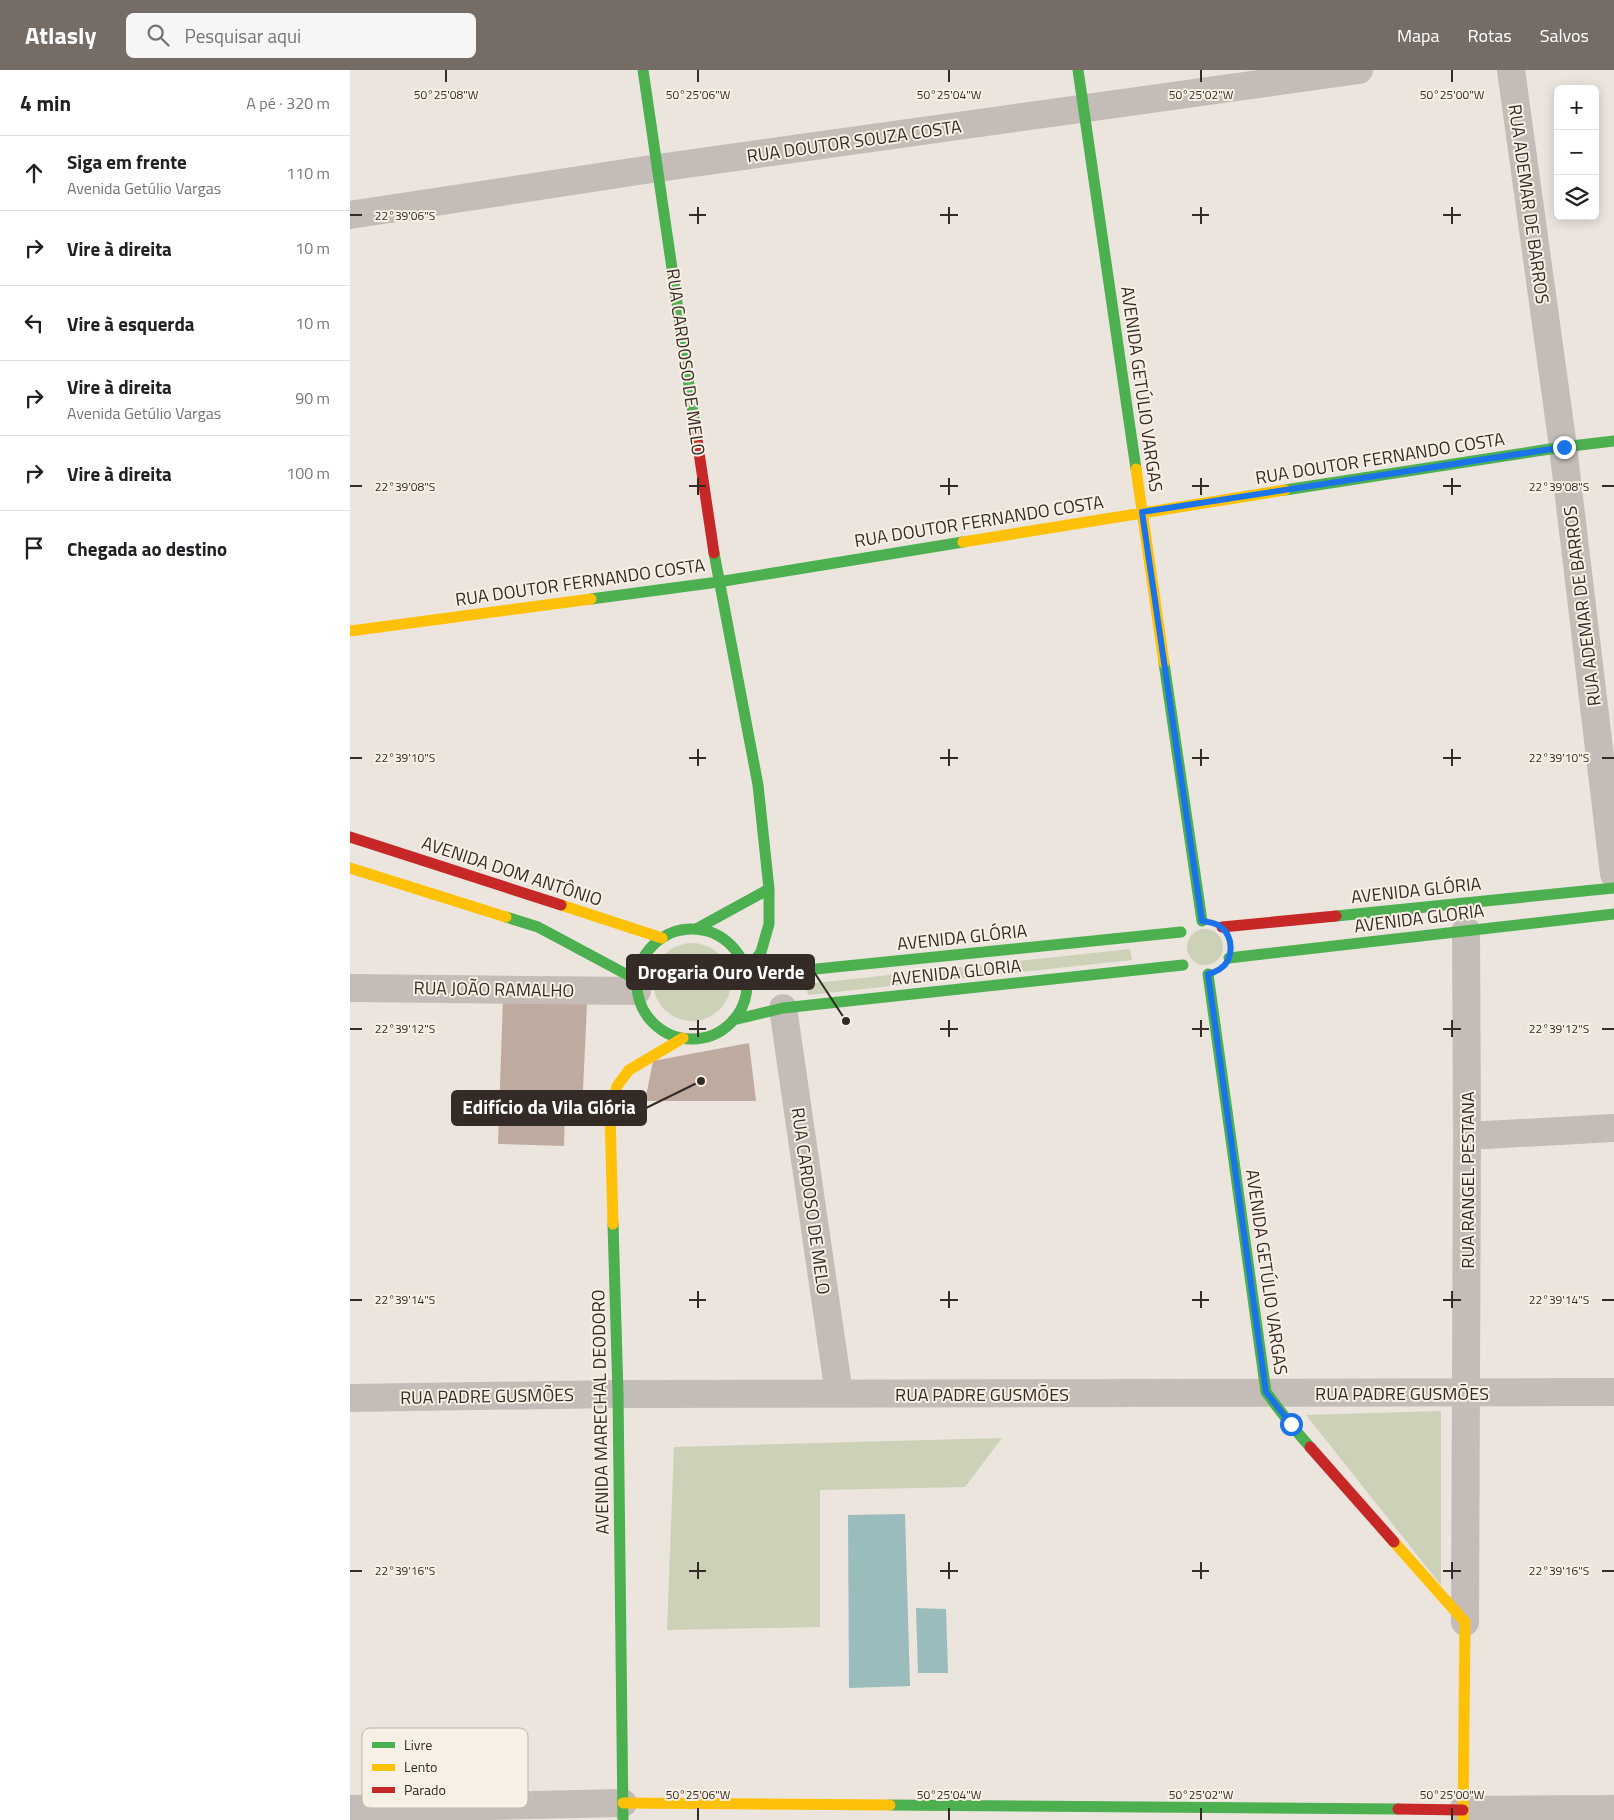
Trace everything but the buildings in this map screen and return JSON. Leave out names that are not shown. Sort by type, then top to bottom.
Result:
[{"type":"main road","name":"RUA CARDOSO DE MELO","points":[[644,70],[718,582],[758,785],[769,889],[769,924],[761,952],[746,975]]},
{"type":"main road","name":"AVENIDA GETÚLIO VARGAS","points":[[1078,70],[1202,921]]},
{"type":"main road","name":"RUA DOUTOR FERNANDO COSTA","points":[[350,631],[718,582],[1142,512],[1564,447],[1614,442]]},
{"type":"main road","name":"AVENIDA DOM ANTÔNIO","points":[[350,837],[662,938]]},
{"type":"main road","points":[[350,868],[538,927],[637,986]]},
{"type":"main road","name":"AVENIDA GLÓRIA","points":[[1228,942],[1614,888]]},
{"type":"main road","points":[[696,929],[769,889]]},
{"type":"main road","name":"AVENIDA GLORIA","points":[[1228,942],[1466,930],[1614,914]]},
{"type":"main road","points":[[1202,921],[1212,922],[1228,942],[1221,969],[1208,974],[1194,973],[1183,966],[1178,943],[1190,924],[1202,921]]},
{"type":"main road","points":[[696,929],[714,933],[728,943],[740,957],[746,975],[747,992],[734,1020],[719,1032],[701,1038],[683,1038],[665,1032],[650,1020],[642,1006],[637,986],[641,964],[650,949],[662,938],[679,931],[696,929]]},
{"type":"main road","name":"AVENIDA GLÓRIA","points":[[746,975],[1178,943]]},
{"type":"main road","name":"AVENIDA GLORIA","points":[[734,1020],[783,1008],[1183,966]]},
{"type":"main road","name":"AVENIDA GETÚLIO VARGAS","points":[[1208,974],[1266,1392],[1298,1432],[1465,1622]]},
{"type":"main road","name":"AVENIDA MARECHAL DEODORO","points":[[623,1812],[618,1394],[610,1114],[617,1086],[629,1070],[683,1038]]},
{"type":"main road","name":"RUA RANGEL PESTANA","points":[[1463,1815],[1465,1622]]},
{"type":"main road","points":[[1072,1808],[1072,1820]]},
{"type":"main road","points":[[623,1812],[1072,1808],[1463,1815]]},
{"type":"street","name":"RUA DOUTOR SOUZA COSTA","points":[[350,215],[658,168],[1359,70]]},
{"type":"street","name":"RUA ADEMAR DE BARROS","points":[[1511,70],[1564,447],[1614,874]]},
{"type":"street","name":"RUA RANGEL PESTANA","points":[[1465,1622],[1466,930]]},
{"type":"street","name":"RUA JOÃO RAMALHO","points":[[350,988],[637,986]]},
{"type":"street","name":"RUA CARDOSO DE MELO","points":[[783,1008],[839,1394]]},
{"type":"street","points":[[1467,1136],[1614,1128]]},
{"type":"street","name":"RUA PADRE GUSMÕES","points":[[350,1398],[618,1394],[1614,1392]]},
{"type":"street","points":[[350,1809],[623,1812]]},
{"type":"street","points":[[1463,1815],[1614,1809]]},
{"type":"green space","points":[[1205,929],[1212,930],[1218,934],[1222,940],[1222,954],[1218,960],[1212,964],[1205,965],[1198,964],[1192,960],[1188,954],[1187,947],[1188,940],[1192,934],[1198,930]]},
{"type":"green space","points":[[692,943],[707,946],[724,960],[728,967],[731,982],[728,997],[714,1014],[707,1018],[692,1021],[677,1018],[660,1004],[656,997],[653,982],[656,967],[670,950],[677,946]]},
{"type":"green space","points":[[1130,949],[1132,960],[808,995],[806,984]]},
{"type":"green space","points":[[1441,1411],[1441,1585],[1306,1415]]},
{"type":"green space","points":[[1002,1438],[965,1487],[820,1490],[820,1627],[667,1630],[674,1447]]},
{"type":"water","points":[[905,1514],[910,1686],[849,1688],[848,1515]]},
{"type":"water","points":[[916,1608],[946,1609],[948,1673],[918,1673]]},
{"type":"traffic: fast","points":[[643,70],[695,426]]},
{"type":"traffic: fast","points":[[1078,70],[1136,469]]},
{"type":"traffic: fast","points":[[1285,490],[1563,447],[1614,441]]},
{"type":"traffic: fast","points":[[591,599],[718,582],[963,542]]},
{"type":"traffic: fast","points":[[714,553],[758,785],[769,889],[769,924],[761,952],[746,973]]},
{"type":"traffic: fast","points":[[1164,663],[1202,921]]},
{"type":"traffic: fast","points":[[1336,916],[1614,888]]},
{"type":"traffic: fast","points":[[696,929],[769,889]]},
{"type":"traffic: fast","points":[[1229,958],[1614,914]]},
{"type":"traffic: fast","points":[[506,917],[538,927],[637,980]]},
{"type":"traffic: fast","points":[[692,929],[713,934],[731,945],[742,963],[747,984],[742,1005],[731,1023],[713,1034],[692,1039],[671,1034],[653,1023],[642,1005],[637,984],[642,963],[653,945],[671,934],[692,929]]},
{"type":"traffic: fast","points":[[747,976],[1181,932]]},
{"type":"traffic: fast","points":[[733,1020],[783,1008],[1183,965]]},
{"type":"traffic: fast","points":[[1208,974],[1266,1392],[1310,1447]]},
{"type":"traffic: fast","points":[[613,1224],[618,1394],[623,1820]]},
{"type":"traffic: fast","points":[[890,1805],[1398,1809]]},
{"type":"traffic: slow","points":[[1136,469],[1164,663]]},
{"type":"traffic: slow","points":[[963,542],[1285,490]]},
{"type":"traffic: slow","points":[[350,631],[591,599]]},
{"type":"traffic: slow","points":[[350,868],[506,917]]},
{"type":"traffic: slow","points":[[561,905],[662,938]]},
{"type":"traffic: slow","points":[[613,1224],[610,1114],[617,1086],[629,1070],[683,1038]]},
{"type":"traffic: slow","points":[[1394,1542],[1465,1622],[1463,1820]]},
{"type":"traffic: slow","points":[[623,1803],[890,1805]]},
{"type":"traffic: jam","points":[[695,426],[714,553]]},
{"type":"traffic: jam","points":[[350,837],[561,905]]},
{"type":"traffic: jam","points":[[1222,927],[1336,916]]},
{"type":"traffic: jam","points":[[1310,1447],[1394,1542]]},
{"type":"traffic: jam","points":[[1398,1809],[1463,1810]]},
{"type":"place","name":"Drogaria Ouro Verde","points":[[846,1021]]},
{"type":"place","name":"Edifício da Vila Glória","points":[[701,1081]]},
{"type":"route","points":[[1291,1424],[1266,1392],[1208,974],[1221,969],[1229,958],[1231,947],[1228,936],[1222,927],[1212,922],[1202,921],[1142,512],[1564,447]]}]
